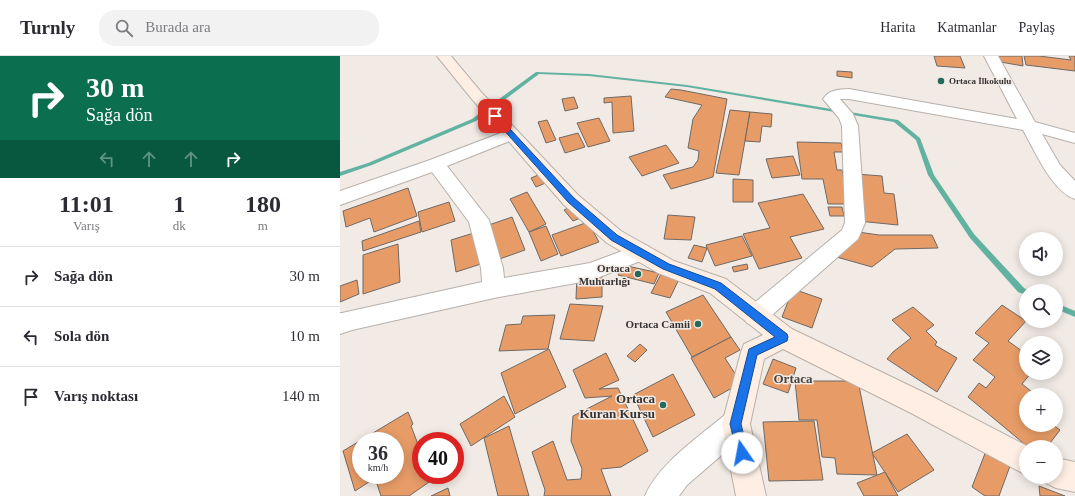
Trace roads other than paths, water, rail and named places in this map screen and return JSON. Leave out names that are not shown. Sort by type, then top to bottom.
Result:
[{"type":"street","points":[[444,56],[476,95],[571,200],[614,237],[666,267],[718,286],[783,337],[920,404],[1019,457]]},
{"type":"street","points":[[991,56],[1031,126],[1053,169],[1075,192]]},
{"type":"street","points":[[756,316],[850,234],[855,223],[850,126],[842,111],[831,100],[835,95],[849,94],[1031,126],[1075,138]]},
{"type":"street","points":[[340,198],[436,164],[508,130]]},
{"type":"street","points":[[436,164],[478,220],[492,268],[494,289]]},
{"type":"street","points":[[340,324],[350,320],[494,289],[592,271],[640,252]]},
{"type":"street","points":[[751,496],[736,424],[753,352],[783,337]]},
{"type":"street","points":[[660,496],[677,475],[736,424]]},
{"type":"street","points":[[1063,474],[1075,477]]},
{"type":"waterway","points":[[340,174],[370,164],[474,120],[538,73],[589,75],[687,86],[896,121],[918,139],[931,175],[972,236],[1019,288]]},
{"type":"waterway","points":[[1063,309],[1075,314]]},
{"type":"place","name":"Ortaca İlkokulu","points":[[941,81]]},
{"type":"place","name":"Ortaca Muhtarlığı","points":[[638,274]]},
{"type":"place","name":"Ortaca Camii","points":[[698,324]]},
{"type":"place","name":"Ortaca Kuran Kursu","points":[[663,405]]},
{"type":"district","name":"Ortaca","points":[[793,378]]}]
